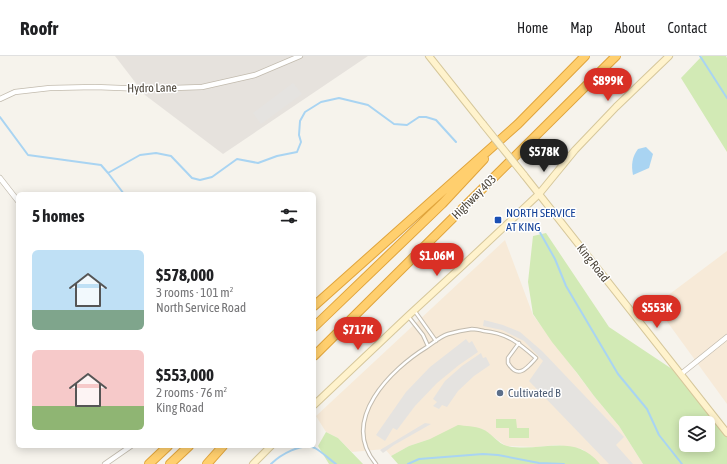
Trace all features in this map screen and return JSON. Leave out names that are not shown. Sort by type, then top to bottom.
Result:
[{"type":"highway","name":"Highway 403","points":[[316,304],[518,124],[585,56]]},
{"type":"highway","name":"Highway 403","points":[[316,354],[616,56]]},
{"type":"highway","points":[[316,325],[442,204],[518,124]]},
{"type":"highway","points":[[149,464],[166,448]]},
{"type":"highway","points":[[170,464],[187,448]]},
{"type":"highway","points":[[207,464],[221,448]]},
{"type":"street","name":"Hydro Lane","points":[[0,99],[15,92],[50,88],[146,89],[202,87],[255,75],[300,56]]},
{"type":"street","name":"King Road","points":[[429,56],[727,433]]},
{"type":"street","points":[[316,403],[539,194],[575,150],[668,56]]},
{"type":"street","points":[[0,178],[16,198]]},
{"type":"street","points":[[681,374],[727,338]]},
{"type":"street","points":[[105,464],[128,448]]},
{"type":"street","points":[[252,464],[270,448]]},
{"type":"lane","points":[[414,310],[436,341]]},
{"type":"lane","points":[[408,316],[423,335],[428,346]]},
{"type":"lane","points":[[376,464],[371,458],[367,449],[363,428],[369,406],[391,376],[416,354],[447,334],[473,329],[498,332],[519,343],[536,358],[524,371],[517,372],[513,370],[508,363],[508,358],[519,343]]},
{"type":"shaded area","points":[[115,56],[368,56],[223,154],[145,95]]},
{"type":"shaded area","points":[[293,83],[302,94],[261,124],[253,113]]},
{"type":"shaded area","points":[[505,240],[533,315],[594,396],[619,426],[643,464],[600,464],[582,449],[557,445],[536,447],[506,446],[482,429],[430,439],[409,446],[391,456],[385,449],[352,452],[338,438],[326,432],[316,416]]},
{"type":"shaded area","points":[[727,251],[727,404],[655,305]]},
{"type":"shaded area","points":[[484,320],[503,325],[520,332],[542,351],[624,437],[616,445],[633,464],[609,464],[529,381],[543,361],[524,341],[502,330],[483,326]]},
{"type":"shaded area","points":[[466,339],[469,343],[472,341],[478,352],[437,383],[415,406],[397,430],[393,428],[385,441],[376,435],[406,392],[430,367]]},
{"type":"shaded area","points":[[481,353],[483,358],[486,357],[490,365],[474,376],[458,391],[447,407],[442,405],[439,409],[433,406],[437,402],[433,399],[445,381],[462,366]]},
{"type":"shaded area","points":[[425,423],[431,424],[383,453],[380,450]]},
{"type":"green space","points":[[702,56],[726,56],[727,58],[727,152],[681,78]]},
{"type":"green space","points":[[546,233],[609,327],[672,369],[710,416],[679,416],[679,452],[715,452],[715,422],[727,437],[727,464],[643,464],[619,426],[552,342],[533,314],[528,282],[533,236]]},
{"type":"green space","points":[[496,419],[516,419],[517,428],[529,428],[529,438],[509,438],[509,428],[496,428]]},
{"type":"green space","points":[[458,425],[482,429],[507,446],[568,446],[579,449],[590,454],[600,464],[398,464],[391,456],[409,446],[430,439]]},
{"type":"green space","points":[[326,432],[338,438],[363,464],[329,464],[318,446]]},
{"type":"water","points":[[646,147],[653,154],[649,168],[633,175],[632,164],[634,155],[638,149]]},
{"type":"waterway","points":[[700,56],[727,98]]},
{"type":"waterway","points":[[108,173],[140,155],[156,153],[171,156],[192,178],[200,180],[212,177],[237,159],[258,163],[277,156],[297,152],[301,142],[299,135],[300,121],[305,112],[321,102],[339,98],[368,105],[394,124],[407,125],[419,117],[426,117],[436,120],[456,142]]},
{"type":"waterway","points":[[0,117],[28,155],[101,165],[122,192]]},
{"type":"waterway","points":[[538,229],[555,259],[566,286],[618,374],[647,409],[659,435],[682,464]]},
{"type":"waterway","points":[[271,464],[280,457],[298,448]]},
{"type":"waterway","points":[[315,448],[336,464]]},
{"type":"waterway","points":[[408,464],[419,459],[483,454],[498,455],[539,463],[564,464]]},
{"type":"place","name":"NORTH SERVICE AT KING","points":[[498,220]]},
{"type":"place","name":"Cultivated B","points":[[500,393]]}]
